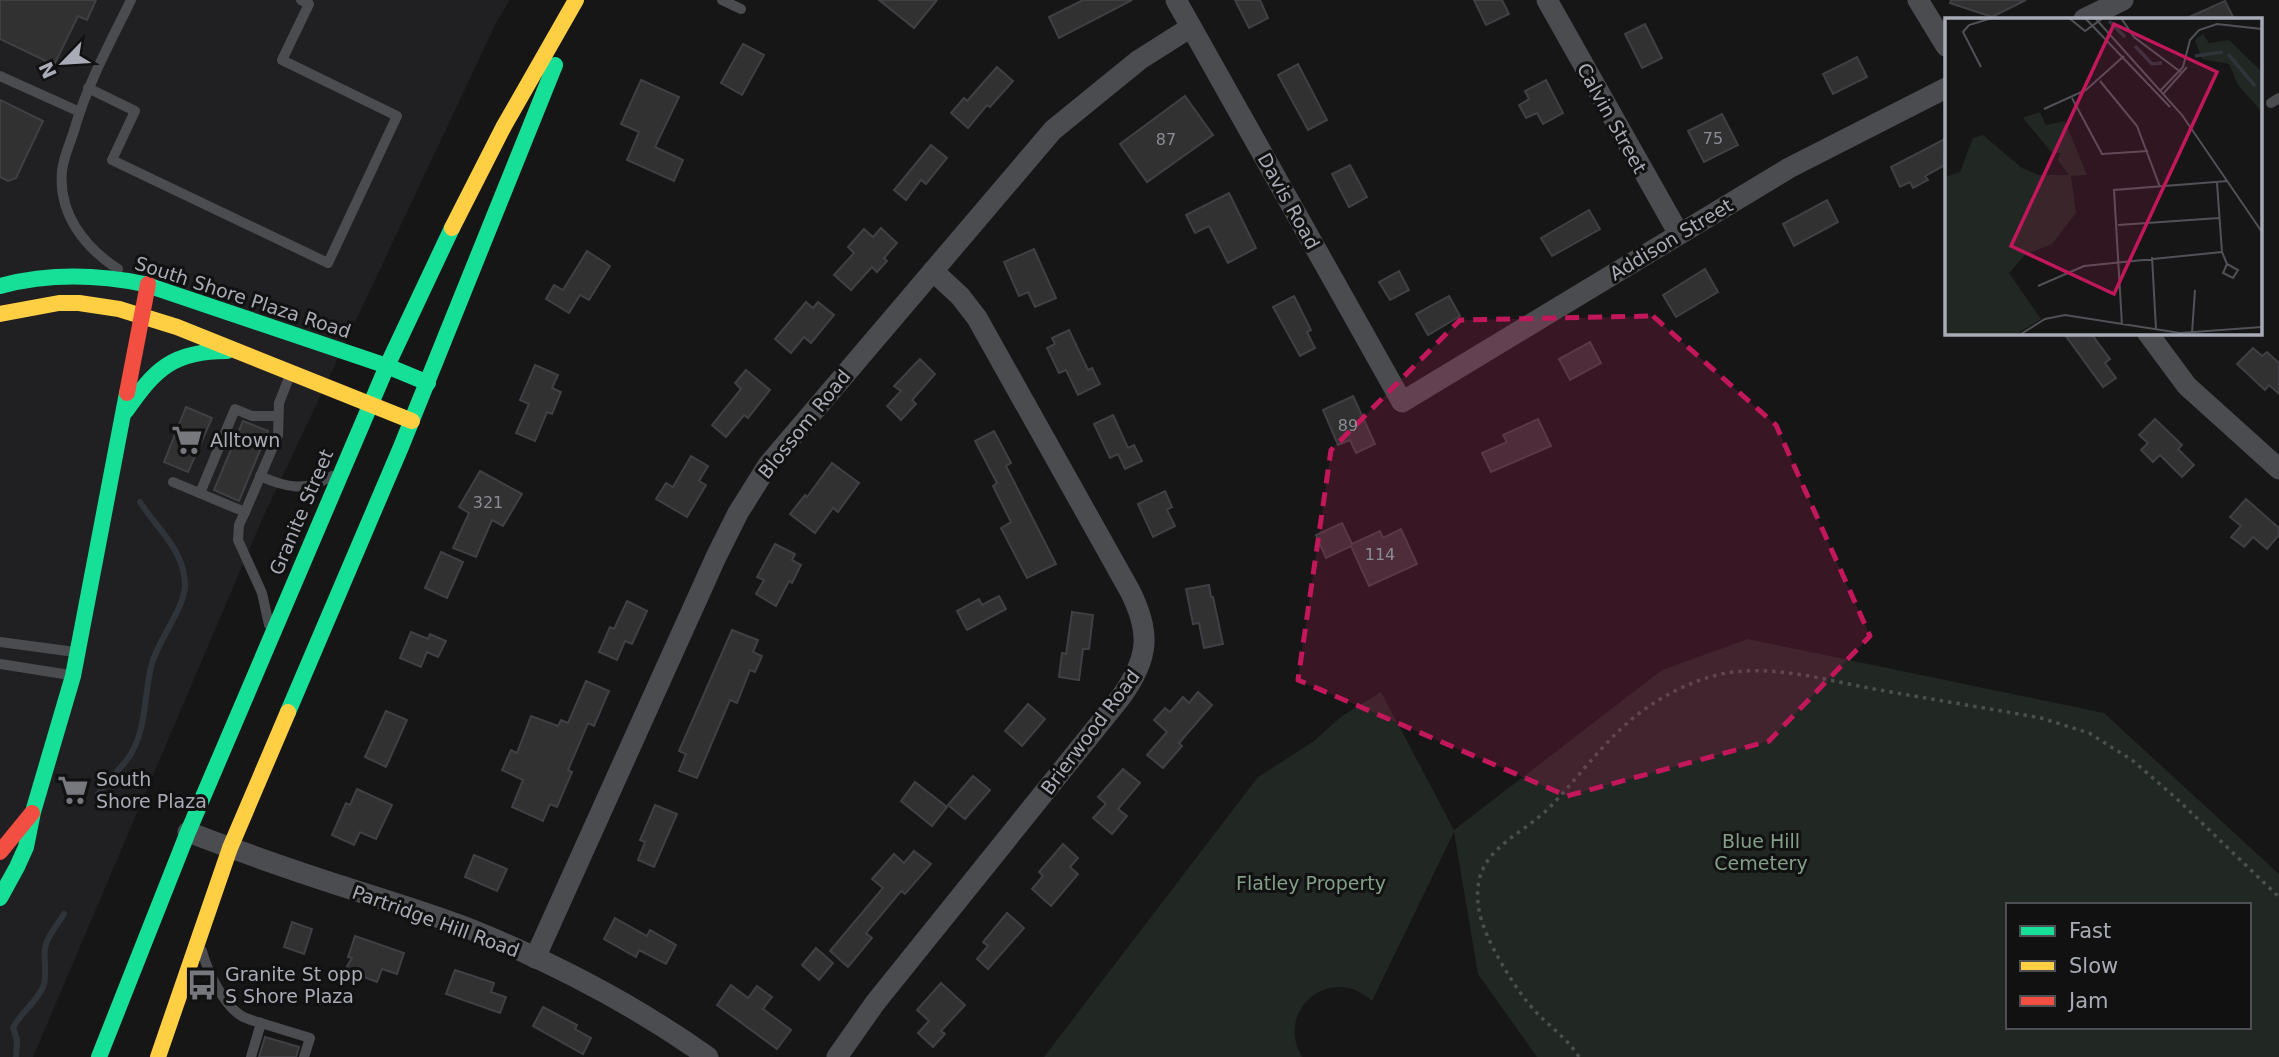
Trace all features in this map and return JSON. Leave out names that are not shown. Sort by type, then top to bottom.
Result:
[{"type":"main road","name":"Granite Street","points":[[99,1057],[188,832],[387,366],[504,126],[579,0]]},
{"type":"main road","name":"Granite Street","points":[[158,1057],[230,848],[428,383],[579,0]]},
{"type":"main road","name":"South Shore Plaza Road","points":[[0,286],[42,277],[78,276],[130,280],[387,366],[428,383]]},
{"type":"main road","points":[[0,898],[23,857],[33,812],[60,728],[73,676],[148,285]]},
{"type":"main road","points":[[0,314],[29,306],[77,303],[110,307],[239,352],[412,421]]},
{"type":"main road","points":[[122,417],[150,379],[174,359],[210,350],[239,352]]},
{"type":"main road","points":[[0,852],[33,812]]},
{"type":"street","name":"Davis Road","points":[[1176,0],[1402,402]]},
{"type":"street","name":"Calvin Street","points":[[1547,0],[1679,234]]},
{"type":"street","points":[[1918,0],[1945,43]]},
{"type":"street","points":[[2086,18],[2123,0]]},
{"type":"street","name":"Blossom Road","points":[[535,958],[716,557],[738,513],[779,449],[1032,153],[1059,125],[1139,60],[1191,27]]},
{"type":"street","name":"Addison Street","points":[[1402,402],[1789,168],[1945,89]]},
{"type":"street","name":"Brierwood Road","points":[[836,1057],[875,1003],[1121,697],[1136,675],[1144,653],[1142,617],[1130,591],[977,318],[960,296],[933,271]]},
{"type":"street","points":[[2148,334],[2187,386],[2279,469]]},
{"type":"street","name":"Partridge Hill Road","points":[[188,832],[272,864],[446,920],[535,958],[618,1000],[708,1057]]},
{"type":"lane","points":[[131,0],[88,88],[62,170],[63,194],[73,225],[100,256],[120,271],[148,285]]},
{"type":"lane","points":[[88,88],[135,111],[112,160],[328,263],[397,116],[282,60],[309,4],[301,0]]},
{"type":"lane","points":[[722,0],[740,9]]},
{"type":"lane","points":[[0,76],[80,112]]},
{"type":"lane","points":[[270,639],[265,604],[238,540],[239,525],[278,435],[279,403],[291,373]]},
{"type":"lane","points":[[200,493],[235,409],[260,417],[278,416]]},
{"type":"lane","points":[[260,477],[287,487],[304,487],[327,479],[343,468]]},
{"type":"lane","points":[[173,482],[245,512]]},
{"type":"lane","points":[[0,642],[78,653]]},
{"type":"lane","points":[[0,664],[73,676]]},
{"type":"lane","points":[[200,934],[206,965],[226,1001],[239,1015],[310,1038],[304,1057]]},
{"type":"lane","points":[[251,1057],[261,1023]]},
{"type":"path","points":[[1579,1057],[1559,1032],[1528,1003],[1487,934],[1478,901],[1483,868],[1503,843],[1547,810],[1588,762],[1632,719],[1657,701],[1684,687],[1726,673],[1754,671],[1800,675],[2041,718],[2089,733],[2119,750],[2145,770],[2279,897]]},
{"type":"highlighted area","points":[[1653,316],[1776,425],[1870,636],[1769,741],[1567,796],[1298,680],[1331,450],[1460,320]]},
{"type":"shaded area","name":"South Shore Plaza","points":[[0,0],[510,0],[497,21],[260,524],[33,1057],[0,1057]]},
{"type":"green space","name":"Blue Hill Cemetery","points":[[1748,639],[2104,713],[2279,874],[2279,1057],[1537,1057],[1478,974],[1454,832],[1372,1001],[1356,991],[1340,987],[1325,989],[1301,1008],[1295,1039],[1302,1057],[1044,1057],[1258,777],[1314,741],[1342,716],[1381,692],[1454,830],[1662,670]]},
{"type":"building","points":[[0,0],[96,0],[87,20],[78,16],[54,65],[0,39]]},
{"type":"building","points":[[879,0],[937,0],[914,28]]},
{"type":"building","points":[[1083,0],[1132,0],[1059,38],[1049,17]]},
{"type":"building","points":[[1235,0],[1260,0],[1268,18],[1249,28]]},
{"type":"building","points":[[1474,0],[1502,0],[1509,14],[1486,25]]},
{"type":"building","points":[[1951,0],[2026,0],[1992,17],[1950,3]]},
{"type":"building","points":[[2225,1],[2234,18],[2187,18]]},
{"type":"building","points":[[1645,24],[1662,58],[1642,68],[1625,34]]},
{"type":"building","points":[[743,44],[764,55],[742,95],[721,83]]},
{"type":"building","points":[[1857,57],[1867,77],[1833,94],[1823,74]]},
{"type":"building","points":[[1298,64],[1327,120],[1308,130],[1278,75]]},
{"type":"building","points":[[997,67],[1013,81],[990,107],[987,105],[968,128],[951,113],[964,98],[967,101]]},
{"type":"building","points":[[641,80],[679,97],[655,147],[683,160],[674,181],[627,160],[639,132],[621,124]]},
{"type":"building","points":[[1546,80],[1563,113],[1543,124],[1537,113],[1526,118],[1519,105],[1529,99],[1525,91]]},
{"type":"building","points":[[1185,96],[1213,135],[1147,182],[1120,144]]},
{"type":"building","points":[[0,100],[43,121],[16,178],[8,181],[0,177]]},
{"type":"building","points":[[1722,114],[1738,145],[1704,162],[1688,131]]},
{"type":"building","points":[[1945,139],[1945,165],[1925,176],[1928,180],[1913,188],[1910,182],[1900,187],[1891,167]]},
{"type":"building","points":[[931,145],[947,158],[926,184],[921,180],[906,200],[894,190]]},
{"type":"building","points":[[1350,165],[1367,197],[1349,207],[1332,174]]},
{"type":"building","points":[[1229,193],[1256,248],[1228,263],[1209,226],[1195,233],[1186,215]]},
{"type":"building","points":[[1827,200],[1838,222],[1794,246],[1783,224]]},
{"type":"building","points":[[1589,210],[1600,229],[1552,256],[1541,238]]},
{"type":"building","points":[[881,228],[897,243],[884,258],[887,261],[877,272],[872,267],[851,290],[834,275],[854,253],[848,247],[864,229],[873,237]]},
{"type":"building","points":[[1034,249],[1056,298],[1035,307],[1028,292],[1019,296],[1004,262]]},
{"type":"building","points":[[587,251],[610,266],[589,300],[580,295],[569,313],[546,299],[554,285],[563,290]]},
{"type":"building","points":[[1705,269],[1718,292],[1676,317],[1663,295]]},
{"type":"building","points":[[1399,271],[1409,290],[1390,300],[1379,282]]},
{"type":"building","points":[[1294,296],[1311,330],[1307,332],[1315,348],[1300,356],[1273,307]]},
{"type":"building","points":[[1449,296],[1460,316],[1428,335],[1416,314]]},
{"type":"building","points":[[806,302],[813,308],[818,302],[834,315],[811,343],[804,337],[791,353],[775,339]]},
{"type":"building","points":[[1069,330],[1088,370],[1092,368],[1100,384],[1078,395],[1066,370],[1059,373],[1047,348],[1055,344],[1052,338]]},
{"type":"building","points":[[2064,334],[2091,334],[2110,359],[2105,363],[2116,378],[2103,387]]},
{"type":"building","points":[[1590,342],[1601,363],[1570,380],[1559,359]]},
{"type":"building","points":[[2253,348],[2262,356],[2267,352],[2279,363],[2279,394],[2269,385],[2265,390],[2237,364]]},
{"type":"building","points":[[920,359],[935,374],[912,400],[916,404],[901,420],[887,406],[901,391],[894,386]]},
{"type":"building","points":[[535,365],[558,375],[552,388],[561,392],[552,414],[547,412],[535,441],[516,433],[529,404],[520,400]]},
{"type":"building","points":[[746,370],[770,390],[748,418],[744,415],[726,437],[712,425],[741,389],[735,383]]},
{"type":"building","points":[[1353,396],[1375,444],[1356,453],[1350,440],[1338,445],[1323,410]]},
{"type":"building","name":"Alltown","points":[[186,407],[212,418],[188,472],[164,462]]},
{"type":"building","points":[[1113,415],[1128,448],[1134,445],[1142,461],[1125,469],[1118,454],[1110,458],[1094,424]]},
{"type":"building","points":[[1538,419],[1551,446],[1491,472],[1482,453],[1507,442],[1503,435]]},
{"type":"building","points":[[2155,419],[2182,445],[2178,449],[2194,465],[2182,477],[2160,455],[2153,462],[2141,450],[2148,443],[2139,435]]},
{"type":"building","points":[[243,421],[268,431],[239,501],[214,490]]},
{"type":"building","points":[[994,431],[1011,463],[1006,466],[1056,564],[1027,578],[1001,528],[1011,522],[993,486],[997,483],[975,441]]},
{"type":"building","points":[[691,456],[708,466],[699,481],[706,485],[687,517],[656,499],[666,483],[673,487]]},
{"type":"building","points":[[832,463],[859,483],[838,512],[833,508],[815,533],[790,514],[805,495],[807,497]]},
{"type":"building","points":[[480,471],[522,494],[503,526],[492,520],[476,557],[453,548],[469,513],[459,507]]},
{"type":"building","points":[[1165,491],[1172,507],[1167,510],[1175,526],[1153,537],[1138,504]]},
{"type":"building","points":[[2246,499],[2279,528],[2279,535],[2267,549],[2253,537],[2244,547],[2231,537],[2241,526],[2230,517]]},
{"type":"building","points":[[1342,523],[1352,544],[1380,531],[1383,538],[1401,529],[1417,564],[1369,586],[1351,546],[1326,558],[1316,535]]},
{"type":"building","points":[[775,544],[795,554],[792,560],[801,565],[776,606],[756,594],[764,580],[757,577]]},
{"type":"building","points":[[441,552],[463,562],[447,598],[425,588]]},
{"type":"building","points":[[1209,585],[1223,644],[1204,648],[1199,623],[1193,624],[1186,589]]},
{"type":"building","points":[[999,596],[1006,609],[967,630],[957,611],[979,599],[982,605]]},
{"type":"building","points":[[627,601],[647,611],[632,644],[625,641],[617,660],[599,652],[610,627],[614,629]]},
{"type":"building","points":[[1072,612],[1093,615],[1089,649],[1083,649],[1079,680],[1059,677],[1062,653],[1066,654]]},
{"type":"building","points":[[732,630],[758,640],[753,652],[762,656],[755,672],[750,670],[737,703],[730,700],[697,778],[679,771],[686,754],[679,751]]},
{"type":"building","points":[[411,632],[428,639],[430,634],[446,641],[438,657],[427,652],[421,667],[400,658]]},
{"type":"building","points":[[586,681],[609,691],[594,726],[588,723],[568,770],[572,772],[557,807],[550,804],[543,821],[512,807],[523,780],[502,770],[511,750],[517,753],[531,716],[558,726],[561,720],[568,723]]},
{"type":"building","points":[[1198,692],[1212,705],[1179,743],[1182,746],[1163,768],[1147,755],[1167,732],[1154,720],[1165,708],[1170,712],[1183,697],[1189,703]]},
{"type":"building","points":[[1028,704],[1045,719],[1022,746],[1005,731]]},
{"type":"building","points":[[386,711],[407,720],[386,767],[365,757]]},
{"type":"building","points":[[1123,769],[1140,783],[1118,809],[1127,816],[1112,834],[1093,818],[1106,804],[1098,797]]},
{"type":"building","points":[[973,776],[990,790],[965,819],[948,805]]},
{"type":"building","points":[[915,782],[947,807],[932,826],[901,801]]},
{"type":"building","points":[[357,789],[392,805],[376,839],[360,832],[354,845],[332,835],[346,803],[350,805]]},
{"type":"building","points":[[655,805],[677,814],[654,867],[638,860],[645,842],[640,840]]},
{"type":"building","points":[[1063,844],[1078,858],[1070,867],[1078,874],[1051,906],[1032,889],[1043,876],[1039,872]]},
{"type":"building","points":[[914,851],[931,864],[905,894],[901,891],[866,933],[872,938],[848,967],[830,951],[883,888],[872,879],[894,854],[904,863]]},
{"type":"building","points":[[474,855],[507,869],[497,891],[465,877]]},
{"type":"building","points":[[1007,913],[1024,928],[988,969],[977,959],[988,946],[983,942]]},
{"type":"building","points":[[615,918],[647,936],[650,930],[676,945],[666,964],[639,950],[636,957],[604,939]]},
{"type":"building","points":[[292,922],[312,929],[304,954],[284,947]]},
{"type":"building","points":[[355,936],[404,953],[397,974],[382,969],[377,982],[345,970],[352,958],[348,957]]},
{"type":"building","points":[[816,948],[833,963],[819,980],[802,965]]},
{"type":"building","points":[[455,970],[494,983],[491,992],[506,997],[500,1013],[446,994]]},
{"type":"building","points":[[941,983],[965,1005],[941,1031],[945,1034],[933,1047],[918,1033],[929,1021],[917,1010]]},
{"type":"building","points":[[731,985],[748,998],[757,986],[772,997],[763,1009],[791,1030],[777,1049],[717,1005]]},
{"type":"building","points":[[543,1007],[577,1025],[575,1029],[591,1038],[583,1054],[533,1026]]},
{"type":"building","points":[[265,1037],[299,1047],[296,1057],[259,1057]]},
{"type":"waterway","points":[[98,794],[126,762],[137,742],[152,663],[184,594],[184,572],[175,550],[140,502]]},
{"type":"waterway","points":[[16,1057],[17,1040],[13,1028],[43,987],[46,944],[64,914]]},
{"type":"traffic: fast","points":[[288,712],[401,447],[555,65]]},
{"type":"traffic: fast","points":[[99,1057],[188,832],[387,366],[452,228]]},
{"type":"traffic: fast","points":[[0,286],[72,276],[144,284],[387,366],[428,383]]},
{"type":"traffic: fast","points":[[126,411],[146,384],[167,365],[193,354],[227,351]]},
{"type":"traffic: fast","points":[[0,898],[26,847],[33,812],[73,676],[127,393]]},
{"type":"traffic: slow","points":[[452,228],[504,126],[576,0]]},
{"type":"traffic: slow","points":[[0,314],[59,303],[119,309],[177,327],[412,421]]},
{"type":"traffic: slow","points":[[158,1057],[230,848],[288,712]]},
{"type":"traffic: jam","points":[[127,393],[148,284]]},
{"type":"traffic: jam","points":[[0,852],[32,813]]},
{"type":"place","name":"Alltown","points":[[187,440]]},
{"type":"place","name":"South Shore Plaza","points":[[73,790]]},
{"type":"place","name":"Granite St opp S Shore Plaza","points":[[202,985]]},
{"type":"park label","name":"Flatley Property","points":[[1311,883]]}]
